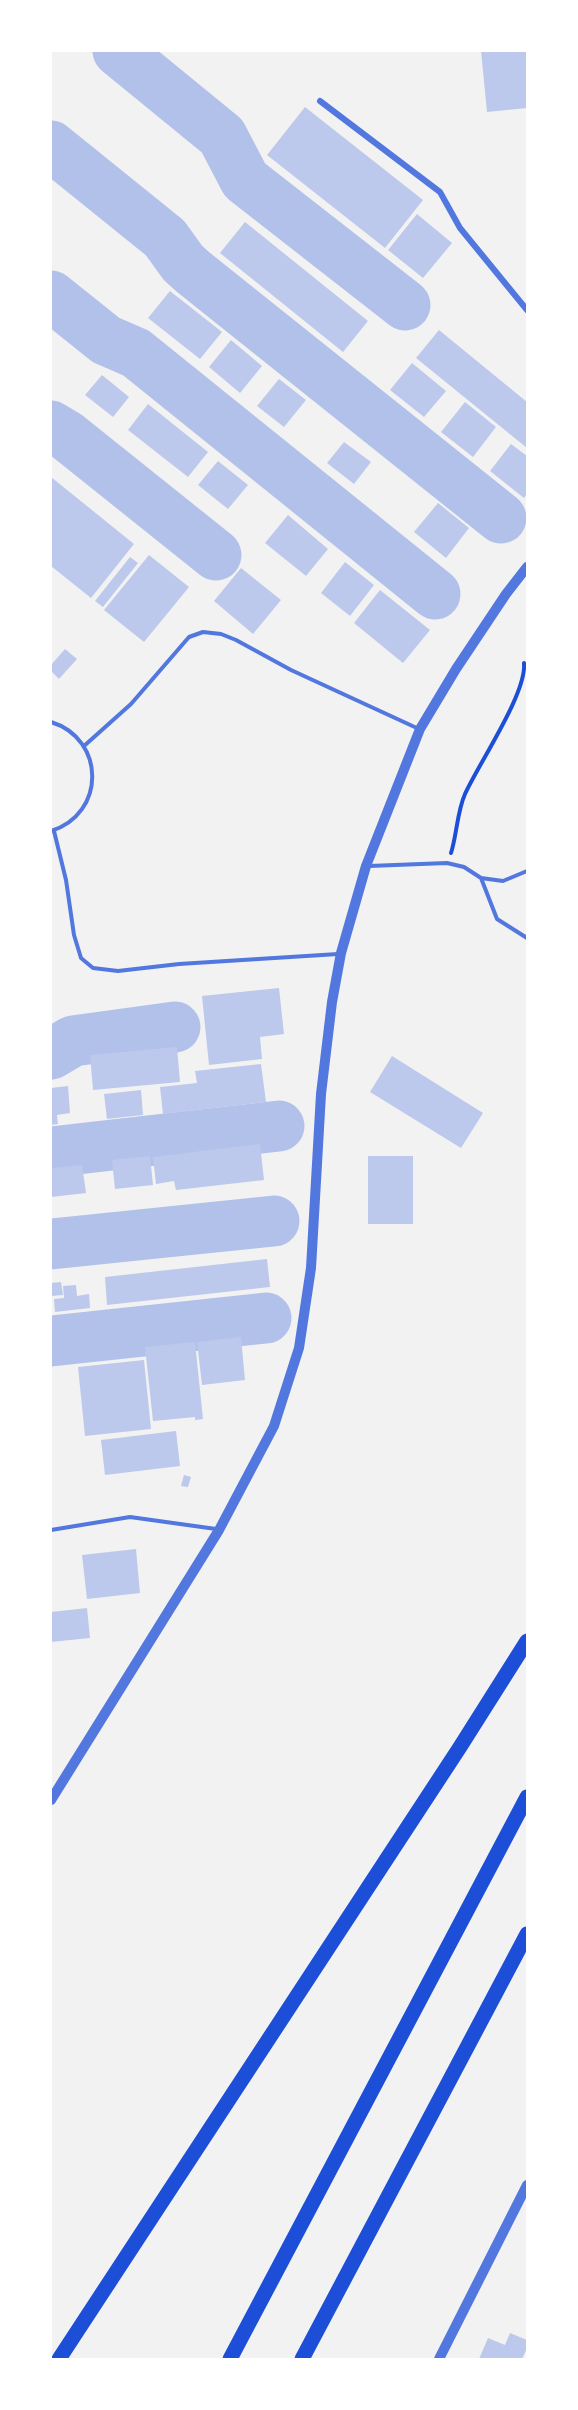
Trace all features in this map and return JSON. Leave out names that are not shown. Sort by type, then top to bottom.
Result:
[{"type":"highway","points":[[59,2359],[422,1806],[527,1641]]},
{"type":"highway","points":[[230,2359],[527,1797]]},
{"type":"highway","points":[[302,2359],[527,1934]]},
{"type":"street","points":[[320,101],[440,192],[460,228],[527,310]]},
{"type":"street","points":[[51,1800],[219,1530],[274,1426],[298,1348],[311,1268],[321,1094],[332,1002],[341,953],[366,866],[420,729],[456,669],[506,594],[527,567]]},
{"type":"street","points":[[439,2359],[527,2185]]},
{"type":"lane","points":[[84,746],[131,704],[189,637],[203,632],[221,634],[236,640],[291,670],[420,729]]},
{"type":"lane","points":[[51,722],[73,733],[84,746],[91,761],[90,795],[82,811],[69,823],[52,831],[66,880],[74,935],[81,958],[93,968],[118,971],[179,964],[341,953]]},
{"type":"lane","points":[[366,866],[447,863],[464,867],[481,878],[503,881],[527,871]]},
{"type":"lane","points":[[481,878],[497,919],[527,938]]},
{"type":"lane","points":[[51,1530],[130,1517],[219,1530]]},
{"type":"path","points":[[447,863],[457,834],[464,796],[521,687],[524,663]]},
{"type":"building","points":[[481,51],[527,51],[527,108],[487,112]]},
{"type":"building","points":[[305,107],[423,200],[385,248],[267,155]]},
{"type":"building","points":[[417,214],[452,243],[423,278],[388,250]]},
{"type":"building","points":[[245,222],[368,321],[343,352],[220,253]]},
{"type":"building","points":[[170,291],[222,332],[200,359],[148,318]]},
{"type":"building","points":[[439,330],[527,402],[527,448],[416,358]]},
{"type":"building","points":[[231,340],[262,366],[240,393],[209,367]]},
{"type":"building","points":[[412,363],[446,391],[424,417],[390,390]]},
{"type":"building","points":[[102,375],[129,397],[113,417],[85,395]]},
{"type":"building","points":[[279,379],[306,400],[284,427],[257,406]]},
{"type":"building","points":[[465,402],[496,427],[473,457],[441,432]]},
{"type":"building","points":[[148,404],[208,452],[188,477],[128,430]]},
{"type":"building","points":[[344,442],[371,462],[354,484],[327,463]]},
{"type":"building","points":[[511,444],[527,456],[527,494],[524,498],[490,471]]},
{"type":"building","points":[[218,461],[248,485],[228,509],[198,485]]},
{"type":"building","points":[[51,477],[134,544],[91,598],[51,566]]},
{"type":"building","points":[[438,503],[469,528],[446,558],[414,532]]},
{"type":"building","points":[[288,515],[328,549],[306,576],[265,543]]},
{"type":"building","points":[[149,555],[189,587],[144,642],[104,610]]},
{"type":"building","points":[[130,557],[138,563],[103,607],[95,601]]},
{"type":"building","points":[[345,562],[374,585],[350,616],[321,593]]},
{"type":"building","points":[[241,568],[281,600],[253,634],[214,601]]},
{"type":"building","points":[[380,590],[430,630],[403,663],[354,623]]},
{"type":"building","points":[[65,649],[77,659],[59,679],[51,671],[51,665]]},
{"type":"building","points":[[279,988],[284,1034],[260,1037],[262,1059],[209,1065],[202,996]]},
{"type":"building","points":[[177,1047],[180,1082],[93,1090],[90,1055]]},
{"type":"building","points":[[392,1056],[483,1113],[461,1148],[370,1092]]},
{"type":"building","points":[[261,1064],[266,1102],[163,1114],[160,1087],[197,1083],[195,1071]]},
{"type":"building","points":[[68,1086],[70,1113],[57,1115],[58,1124],[51,1125],[51,1088]]},
{"type":"building","points":[[141,1090],[143,1115],[107,1119],[104,1094]]},
{"type":"building","points":[[260,1144],[264,1180],[176,1190],[174,1181],[156,1184],[153,1157]]},
{"type":"building","points":[[150,1156],[153,1185],[115,1189],[112,1160]]},
{"type":"building","points":[[368,1156],[413,1156],[413,1224],[368,1224]]},
{"type":"building","points":[[82,1165],[86,1193],[51,1197],[51,1168]]},
{"type":"building","points":[[267,1259],[270,1287],[107,1305],[105,1277]]},
{"type":"building","points":[[61,1282],[63,1295],[51,1296],[51,1283]]},
{"type":"building","points":[[76,1285],[77,1296],[89,1294],[90,1308],[55,1312],[54,1299],[64,1298],[63,1286]]},
{"type":"building","points":[[241,1337],[245,1380],[202,1385],[197,1342]]},
{"type":"building","points":[[195,1342],[203,1419],[195,1420],[195,1417],[153,1421],[145,1347]]},
{"type":"building","points":[[144,1360],[151,1429],[85,1436],[78,1367]]},
{"type":"building","points":[[176,1431],[180,1466],[105,1475],[101,1440]]},
{"type":"building","points":[[184,1475],[191,1477],[188,1487],[181,1486]]},
{"type":"building","points":[[136,1549],[140,1593],[87,1599],[82,1555]]},
{"type":"building","points":[[87,1608],[90,1638],[51,1642],[51,1612]]},
{"type":"building","points":[[510,2333],[527,2340],[527,2348],[522,2359],[479,2359],[488,2338],[505,2345]]},
{"type":"taxiway","points":[[118,51],[222,136],[245,180],[405,305]]},
{"type":"taxiway","points":[[51,146],[165,238],[183,263],[193,272],[501,518]]},
{"type":"taxiway","points":[[51,296],[106,340],[136,353],[435,594]]},
{"type":"taxiway","points":[[51,426],[66,435],[216,555]]},
{"type":"taxiway","points":[[51,1054],[73,1041],[175,1027]]},
{"type":"taxiway","points":[[51,1152],[279,1126]]},
{"type":"taxiway","points":[[51,1244],[274,1221]]},
{"type":"taxiway","points":[[51,1341],[266,1318]]}]
